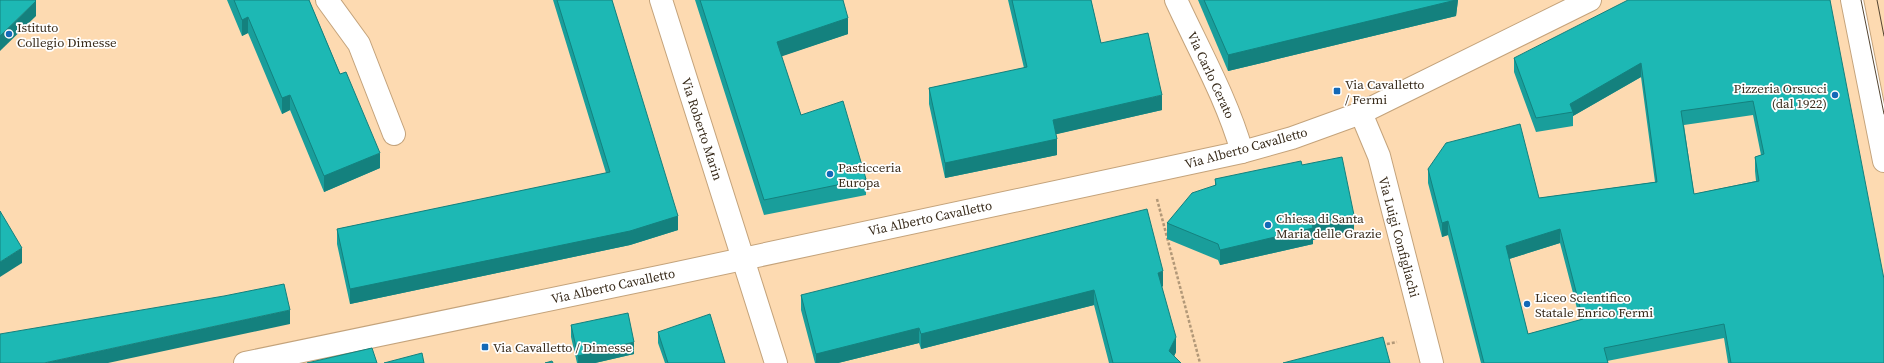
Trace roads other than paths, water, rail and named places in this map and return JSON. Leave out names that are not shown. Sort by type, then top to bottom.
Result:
[{"type":"street","points":[[327,0],[359,44],[394,134]]},
{"type":"street","name":"Via Roberto Marin","points":[[660,0],[776,363]]},
{"type":"street","name":"Via Carlo Cerato","points":[[1176,0],[1226,107],[1235,128],[1242,152]]},
{"type":"street","name":"Via Alberto Cavalletto","points":[[245,363],[1242,152],[1292,138],[1361,112],[1590,0]]},
{"type":"street","points":[[1852,0],[1884,160]]},
{"type":"street","name":"Via Luigi Configliachi","points":[[1361,112],[1378,156],[1432,363]]},
{"type":"tram line","points":[[1861,0],[1884,114]]},
{"type":"tram line","points":[[1877,0],[1884,36]]},
{"type":"place","name":"Istituto Collegio Dimesse","points":[[9,34]]},
{"type":"place","name":"Via Cavalletto / Fermi","points":[[1337,91]]},
{"type":"place","name":"Pizzeria Orsucci (dal 1922)","points":[[1835,95]]},
{"type":"place","name":"Pasticceria Europa","points":[[830,174]]},
{"type":"place","name":"Chiesa di Santa Maria delle Grazie","points":[[1268,225]]},
{"type":"place","name":"Liceo Scientifico Statale Enrico Fermi","points":[[1527,304]]},
{"type":"place","name":"Via Cavalletto / Dimesse","points":[[485,347]]}]
